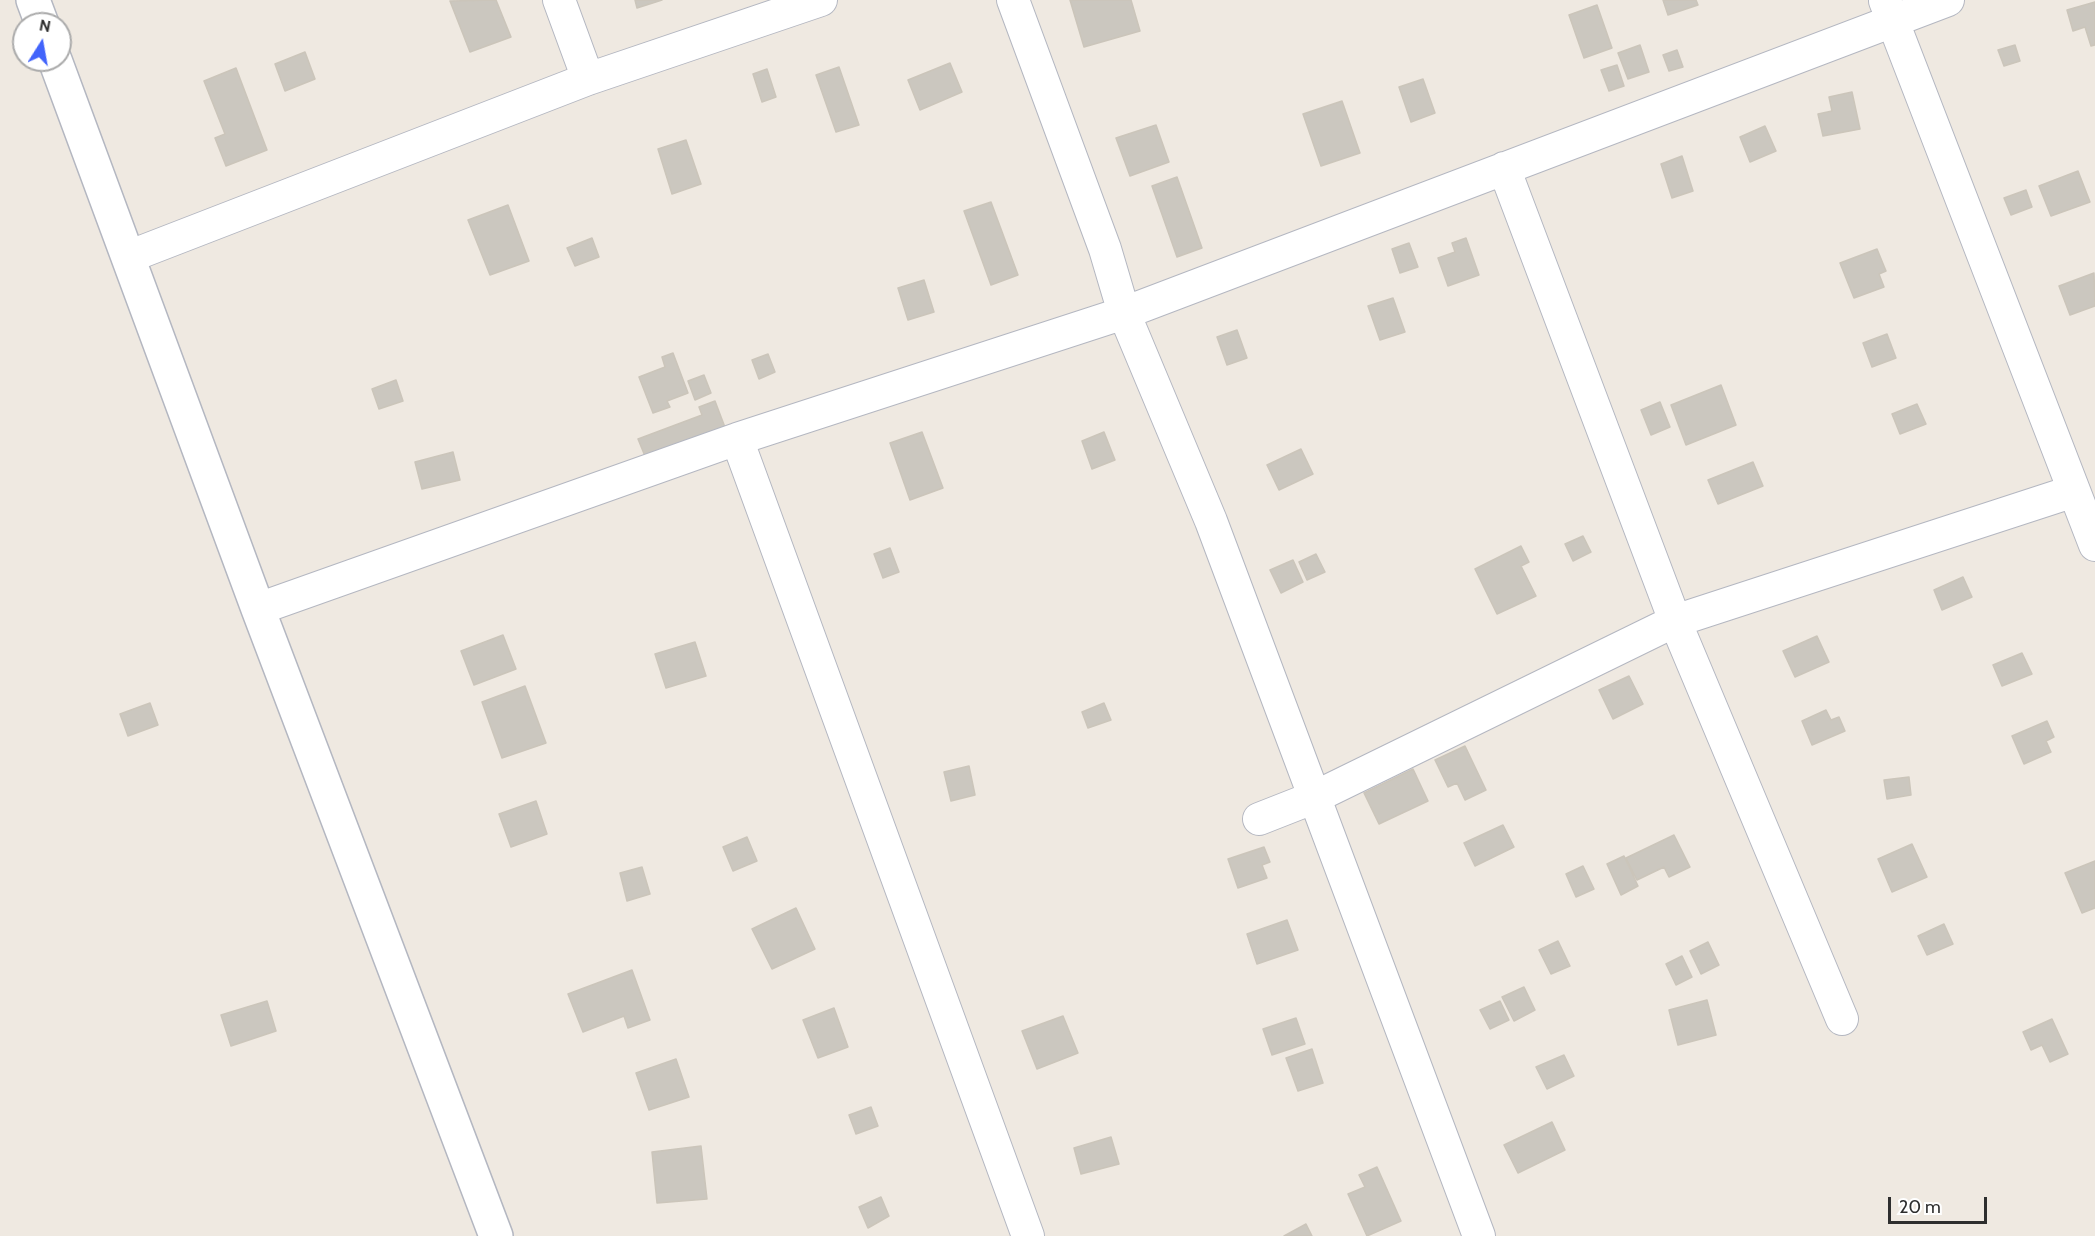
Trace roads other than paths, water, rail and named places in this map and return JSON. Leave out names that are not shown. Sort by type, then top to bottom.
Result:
[{"type":"street","points":[[559,0],[588,79]]},
{"type":"street","points":[[128,257],[588,79],[820,0]]},
{"type":"street","points":[[1013,0],[1106,249],[1124,313],[1211,521],[1479,1236]]},
{"type":"street","points":[[258,609],[736,439],[1124,313],[1504,168],[1888,10],[1948,0]]},
{"type":"street","points":[[1888,10],[2095,545]]},
{"type":"street","points":[[59,72],[258,609],[496,1236]]},
{"type":"street","points":[[1504,168],[1675,621],[1842,1019]]},
{"type":"street","points":[[736,439],[1028,1236]]},
{"type":"street","points":[[1259,819],[1315,796],[1675,621],[2074,490]]}]
